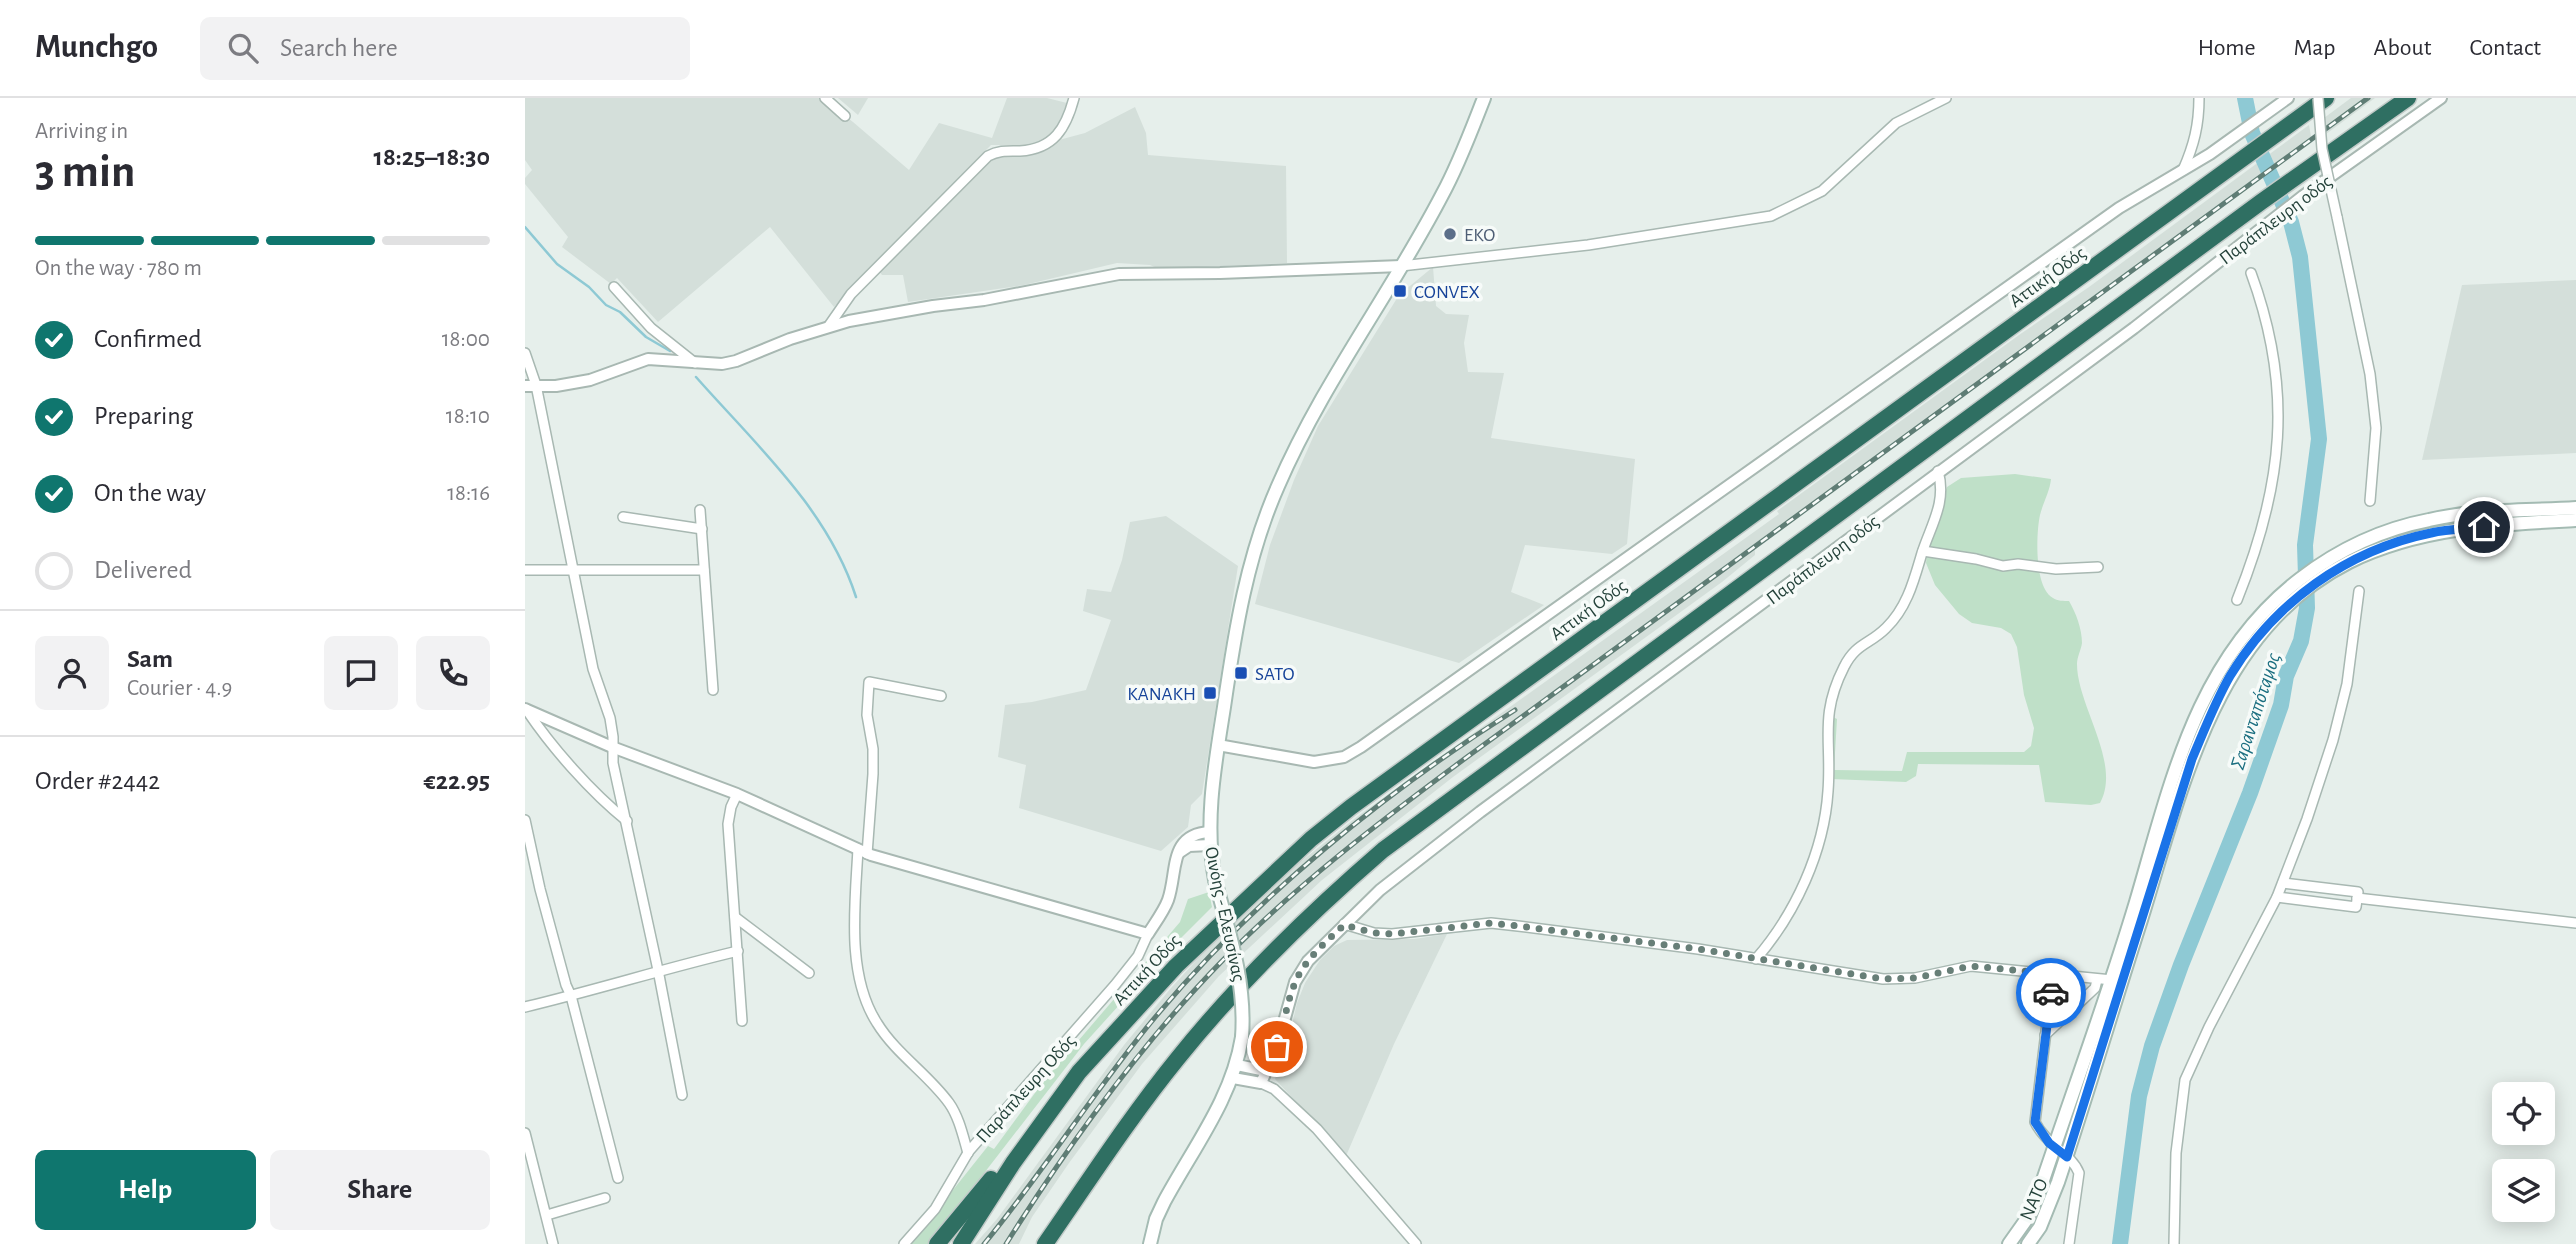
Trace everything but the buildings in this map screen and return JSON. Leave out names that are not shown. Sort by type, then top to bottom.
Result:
[{"type":"highway","name":"Αττική Οδός","points":[[961,1244],[1013,1163],[1079,1072],[1168,975],[1311,839],[1351,807],[2326,98]]},
{"type":"highway","points":[[1045,1244],[1176,1060],[1216,1013],[1267,957],[1383,850],[2295,177],[2408,98]]},
{"type":"highway","points":[[1056,1244],[1105,1157]]},
{"type":"highway","points":[[937,1244],[992,1177],[1013,1163]]},
{"type":"main road","name":"Οινόης - Ελευσίνας","points":[[1150,1244],[1156,1219],[1164,1202],[1233,1078],[1243,1037],[1241,979],[1215,880],[1210,838],[1218,745],[1238,618],[1259,534],[1277,486],[1318,401],[1443,194],[1484,98]]},
{"type":"main road","name":"ΝΑΤΟ","points":[[2009,1244],[2037,1198],[2112,980],[2179,759],[2218,673],[2269,615],[2322,579],[2370,538],[2429,520],[2485,512],[2576,508]]},
{"type":"main road","name":"ΝΑΤΟ","points":[[2344,558],[2432,533],[2576,520]]},
{"type":"main road","name":"ΝΑΤΟ","points":[[2028,1244],[2051,1204],[2067,1157],[2192,759],[2230,676],[2269,615]]},
{"type":"street","points":[[825,98],[845,116]]},
{"type":"street","points":[[828,327],[851,294],[988,156],[996,151],[1029,150],[1052,142],[1065,125],[1074,98]]},
{"type":"street","points":[[531,386],[556,386],[590,380],[648,359],[722,364],[828,327],[1119,274],[1401,266],[1587,245],[1653,233],[1748,221],[1771,216],[1822,191],[1896,123],[1946,98]]},
{"type":"street","points":[[2183,170],[2195,143],[2199,98]]},
{"type":"street","points":[[2318,98],[2322,149],[2370,374],[2376,428],[2370,501]]},
{"type":"street","name":"Παράπλευρη οδός","points":[[1261,1083],[1277,1047],[1287,1006],[1301,971],[1380,890],[1480,812],[2134,328],[2303,196],[2441,98]]},
{"type":"street","points":[[1218,745],[1314,762],[1344,757],[1361,747],[2119,208],[2235,137],[2286,100]]},
{"type":"street","points":[[2237,600],[2265,521],[2276,473],[2279,439],[2278,400],[2271,344],[2251,273]]},
{"type":"street","points":[[614,288],[651,328],[695,362]]},
{"type":"street","points":[[525,353],[593,669],[610,718],[613,763],[682,1095]]},
{"type":"street","points":[[1756,959],[1789,915],[1818,843],[1828,793],[1827,715],[1836,684],[1855,649],[1886,628],[1904,605],[1939,509],[1941,481],[1938,471]]},
{"type":"street","points":[[700,510],[713,690]]},
{"type":"street","points":[[623,517],[702,530]]},
{"type":"street","points":[[1923,551],[2003,566],[2018,564],[2056,569],[2098,566]]},
{"type":"street","points":[[525,570],[703,570]]},
{"type":"street","points":[[2175,1244],[2176,1153],[2185,1080],[2204,1037],[2283,883],[2333,740],[2347,684],[2359,592]]},
{"type":"street","points":[[941,696],[869,682],[867,715],[873,749],[873,774],[862,851],[856,966],[863,996],[877,1024],[951,1105],[968,1153]]},
{"type":"street","points":[[525,709],[613,747],[737,794],[862,851],[1148,933],[1168,900],[1178,854],[1189,846],[1210,838]]},
{"type":"street","points":[[525,709],[561,754],[613,810],[627,821]]},
{"type":"street","points":[[737,794],[728,824],[742,1021]]},
{"type":"street","points":[[525,820],[527,837],[618,1178]]},
{"type":"street","points":[[2283,883],[2357,899]]},
{"type":"street","points":[[2277,897],[2357,899],[2576,923]]},
{"type":"street","points":[[735,918],[809,973]]},
{"type":"street","points":[[1344,925],[1374,933],[1392,934],[1491,923],[1698,949],[1898,980],[1971,966],[2112,980]]},
{"type":"street","name":"Παράπλευρη Οδός","points":[[904,1244],[935,1209],[968,1153],[1138,956],[1148,933]]},
{"type":"street","points":[[525,1007],[738,951]]},
{"type":"street","points":[[2053,974],[2035,1122],[2079,1173],[2069,1244]]},
{"type":"street","points":[[2045,1035],[2095,988],[2097,980]]},
{"type":"street","points":[[1237,1065],[1266,1071]]},
{"type":"street","points":[[1233,1078],[1261,1083],[1273,1089],[1317,1129],[1416,1244]]},
{"type":"street","points":[[525,1133],[553,1244]]},
{"type":"street","points":[[547,1215],[605,1199]]},
{"type":"shaded area","points":[[525,98],[822,98],[909,170],[939,123],[992,138],[1007,98],[1047,98],[1067,103],[1059,124],[1048,137],[1031,145],[991,145],[834,307],[770,227],[658,322],[617,278],[611,284],[562,247],[568,237],[525,184],[525,178],[532,170],[525,160]]},
{"type":"shaded area","points":[[838,98],[868,98],[858,115]]},
{"type":"shaded area","points":[[2351,98],[2375,98],[2326,134],[2324,118]]},
{"type":"shaded area","points":[[1135,107],[1146,133],[1148,155],[1286,166],[1287,263],[1159,269],[1150,265],[1117,263],[1024,285],[908,302],[903,275],[882,275],[876,267],[991,149],[1029,148],[1085,133]]},
{"type":"shaded area","points":[[2309,125],[2312,142],[1755,548],[1755,555],[1722,582],[1453,777],[1322,880],[1219,976],[1142,1064],[1032,1217],[1019,1244],[975,1244],[997,1219],[1124,1045],[1171,988],[1202,954],[1294,867],[1358,816],[1779,514],[1777,511]]},
{"type":"shaded area","points":[[1433,267],[1436,306],[1446,314],[1469,315],[1464,343],[1468,372],[1504,373],[1491,438],[1635,459],[1627,544],[1612,554],[1525,545],[1511,592],[1544,605],[1459,663],[1255,604],[1270,545],[1318,426],[1399,295]]},
{"type":"shaded area","points":[[2576,280],[2576,453],[2422,460],[2462,285]]},
{"type":"shaded area","points":[[1166,516],[1238,566],[1202,794],[1191,805],[1188,827],[1161,851],[1019,808],[1026,765],[998,757],[1005,705],[1086,690],[1111,620],[1083,611],[1087,589],[1111,592],[1122,560],[1130,522]]},
{"type":"shaded area","points":[[1447,934],[1394,1044],[1346,1156],[1275,1079],[1305,983],[1320,960],[1334,946],[1347,940],[1414,939]]},
{"type":"green space","points":[[2015,474],[2051,479],[2040,515],[2037,547],[2039,572],[2042,583],[2053,598],[2069,601],[2080,627],[2082,643],[2077,661],[2079,680],[2106,770],[2100,803],[2091,805],[2045,802],[2039,765],[1918,764],[1916,776],[1906,782],[1831,779],[1833,717],[1837,719],[1834,770],[1902,771],[1907,752],[2024,752],[2031,746],[2034,728],[2024,695],[2017,647],[2011,634],[2001,628],[1972,623],[1959,614],[1935,585],[1926,563],[1928,547],[1947,487],[1961,478]]},
{"type":"green space","points":[[1209,892],[1212,907],[1168,951],[1084,1044],[928,1244],[910,1244],[988,1146],[994,1149],[1043,1082],[1180,922],[1188,899]]},
{"type":"waterway","name":"Σαρανταπόταμος","points":[[2120,1244],[2139,1096],[2152,1046],[2181,965],[2250,793],[2281,705],[2286,676],[2301,641],[2307,608],[2305,545],[2319,439],[2300,257],[2291,222],[2252,133],[2245,98]]},
{"type":"waterway","points":[[525,227],[557,264],[589,287],[606,305],[620,312],[646,337],[670,351]]},
{"type":"waterway","points":[[696,377],[809,506],[844,565],[856,597]]},
{"type":"railway","points":[[1006,1244],[1080,1133],[1162,1027],[1250,933],[1310,880],[1467,757],[2368,98]]},
{"type":"railway","points":[[984,1244],[1134,1043],[1195,971],[1236,929],[1324,849],[1371,811],[1515,710]]},
{"type":"way so far","points":[[1277,1047],[1287,1006],[1301,971],[1344,925],[1374,933],[1406,934],[1491,923],[1698,949],[1898,980],[1971,966],[1994,967],[2053,974],[2051,993]]},
{"type":"place","name":"EKO","points":[[1450,234]]},
{"type":"place","name":"CONVEX","points":[[1400,291]]},
{"type":"place","name":"SATO","points":[[1241,673]]},
{"type":"place","name":"ΚΑΝΑΚΗ","points":[[1210,693]]},
{"type":"route","points":[[2051,993],[2035,1122],[2049,1143],[2067,1157],[2192,759],[2218,698],[2243,656],[2261,631],[2295,599],[2348,563],[2373,551],[2415,537],[2484,527]]}]
